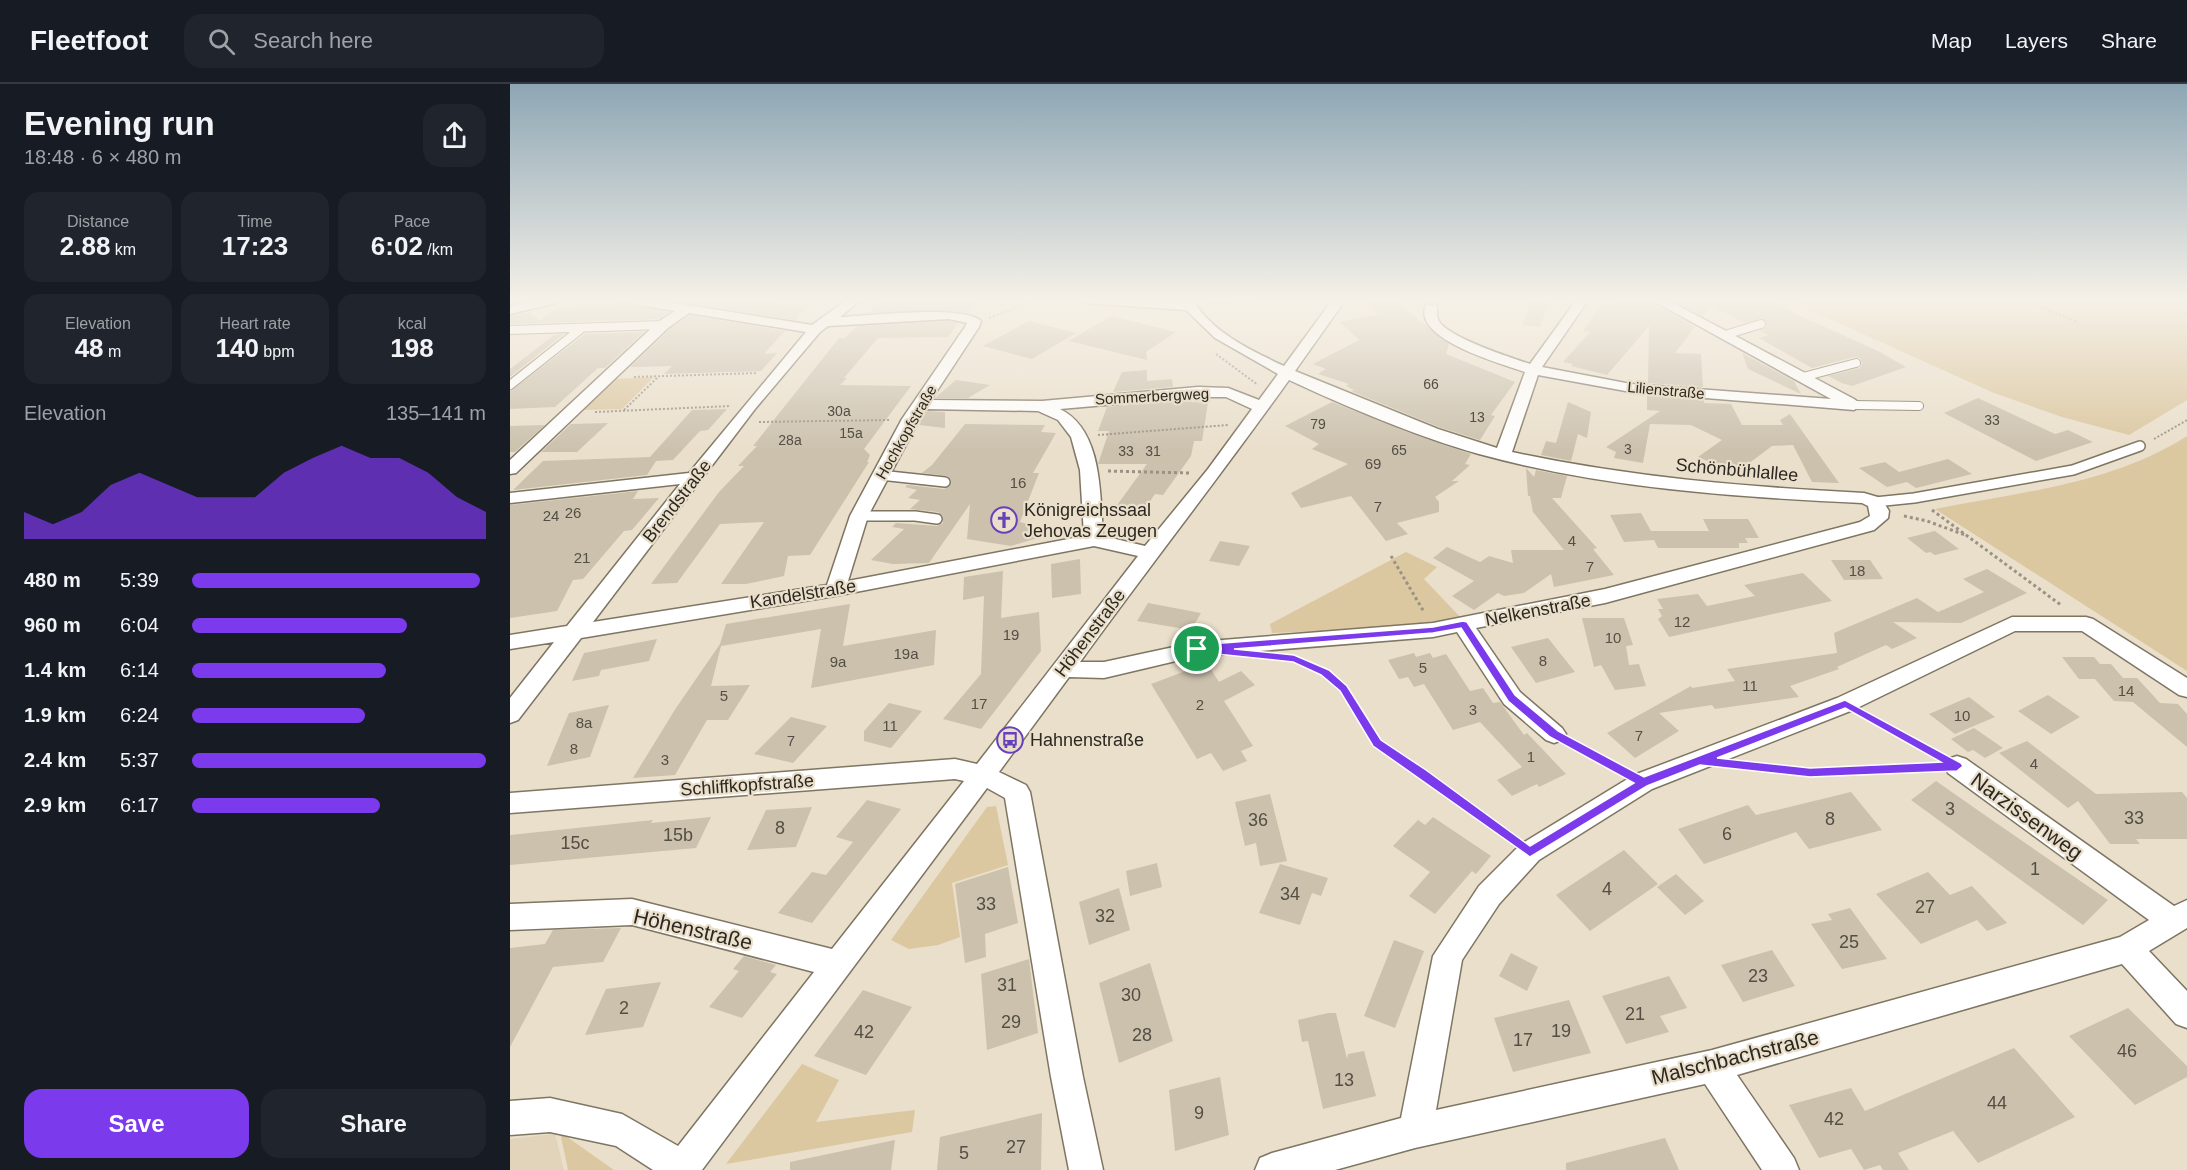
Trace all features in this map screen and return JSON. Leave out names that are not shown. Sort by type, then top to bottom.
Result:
[{"type":"street","points":[[510,469],[636,350]]},
{"type":"street","name":"Brendstraße","points":[[510,714],[750,406],[799,350]]},
{"type":"street","name":"Hochkopfstraße","points":[[835,590],[859,516],[910,419],[957,350]]},
{"type":"street","name":"Schönbühlallee","points":[[1242,350],[1286,374],[1438,434],[1503,455],[1639,480],[1776,494],[1864,498],[1877,507]]},
{"type":"street","name":"Höhenstraße","points":[[681,1169],[1064,669],[1150,553],[1214,473],[1304,350]]},
{"type":"street","name":"Lilienstraße","points":[[1475,350],[1533,370],[1631,388],[1854,405]]},
{"type":"street","points":[[1503,455],[1533,370],[1547,350]]},
{"type":"street","points":[[1753,350],[1854,405]]},
{"type":"street","name":"Sommerbergweg","points":[[920,404],[1041,406],[1198,392],[1228,393],[1256,415]]},
{"type":"street","points":[[1041,406],[1064,417],[1079,436],[1089,470],[1094,540],[1150,553]]},
{"type":"street","points":[[510,498],[695,477]]},
{"type":"street","name":"Nelkenstraße","points":[[1064,669],[1104,670],[1197,649],[1433,630],[1605,597],[1867,525],[1879,518],[1877,507]]},
{"type":"street","name":"Kandelstraße","points":[[510,642],[835,590],[1094,540]]},
{"type":"street","points":[[1415,1131],[1448,956],[1489,895],[1530,852],[1643,782],[1845,704],[2012,624],[2086,624],[2187,689]]},
{"type":"street","points":[[1463,625],[1512,698],[1554,734]]},
{"type":"street","name":"Narzissenweg","points":[[1957,766],[2179,916]]},
{"type":"street","name":"Schliffkopfstraße","points":[[510,803],[955,769],[983,775]]},
{"type":"street","points":[[983,775],[1017,792],[1067,1077],[1086,1170]]},
{"type":"street","name":"Höhenstraße","points":[[510,917],[632,912],[837,964]]},
{"type":"street","name":"Malschbachstraße","points":[[1272,1170],[1415,1131],[1712,1066],[2127,949],[2179,916]]},
{"type":"street","points":[[2127,949],[2187,1013]]},
{"type":"street","points":[[1712,1066],[1782,1170]]},
{"type":"street","points":[[510,1118],[550,1115],[622,1131],[681,1169]]},
{"type":"lane","points":[[510,385],[555,350]]},
{"type":"lane","points":[[1803,376],[1856,363]]},
{"type":"lane","points":[[1854,405],[1919,406]]},
{"type":"lane","name":"Schönbühlallee","points":[[1877,507],[1914,498],[2073,470],[2140,446]]},
{"type":"lane","points":[[880,475],[945,482]]},
{"type":"lane","points":[[859,516],[915,516],[937,519]]},
{"type":"path","points":[[606,378],[779,372]]},
{"type":"path","points":[[624,411],[659,376]]},
{"type":"path","points":[[569,413],[750,406]]},
{"type":"path","points":[[1079,436],[1256,415]]},
{"type":"path","points":[[738,422],[910,419]]},
{"type":"path","points":[[2140,446],[2187,420]]},
{"type":"path","points":[[1089,470],[1214,473]]},
{"type":"path","points":[[1877,507],[1927,521],[1972,538]]},
{"type":"path","points":[[1947,521],[2028,578],[2034,586]]},
{"type":"path","points":[[1391,556],[1424,612]]},
{"type":"path","points":[[1294,659],[1325,672],[1344,688],[1377,743],[1530,852]]},
{"type":"path","name":"Narzissenweg","points":[[1845,704],[1957,766]]},
{"type":"path","points":[[1554,734],[1643,782]]},
{"type":"path","points":[[1743,765],[1810,773],[1957,766]]},
{"type":"shaded area","points":[[1898,350],[2187,350],[2187,400],[2129,435],[2062,417],[1994,393]]},
{"type":"shaded area","points":[[654,377],[622,409],[582,410],[615,379]]},
{"type":"shaded area","points":[[2187,436],[2187,671],[1935,509],[2033,491],[2097,476],[2158,452]]},
{"type":"shaded area","points":[[1406,552],[1437,567],[1424,579],[1462,619],[1426,627],[1272,633],[1270,624]]},
{"type":"shaded area","points":[[996,806],[1008,865],[952,883],[960,937],[938,945],[909,949],[891,940],[987,807]]},
{"type":"shaded area","points":[[802,1064],[839,1080],[816,1122],[915,1110],[912,1132],[726,1164]]},
{"type":"shaded area","points":[[560,1132],[614,1170],[568,1170]]},
{"type":"shaded area","points":[[555,1134],[564,1170],[510,1170],[510,1139]]},
{"type":"building","points":[[535,350],[544,350],[510,377],[510,369]]},
{"type":"building","points":[[564,350],[625,350],[605,368],[598,368],[555,407],[510,409],[510,391]]},
{"type":"building","points":[[648,350],[768,350],[764,354],[777,353],[761,371],[664,374],[672,366],[630,367]]},
{"type":"building","points":[[830,350],[868,350],[840,385],[911,386],[864,449],[870,455],[867,462],[869,462],[810,555],[788,556],[784,576],[746,584],[721,584],[764,522],[720,524],[677,583],[651,584],[719,492],[744,466],[738,466],[757,446],[753,446]]},
{"type":"building","points":[[997,350],[1048,350],[1032,359]]},
{"type":"building","points":[[1105,350],[1149,350],[1146,352],[1147,360]]},
{"type":"building","points":[[1340,350],[1447,350],[1446,354],[1515,382],[1491,415],[1495,416],[1480,440],[1439,427],[1351,391],[1354,390],[1346,386],[1349,384],[1318,374],[1326,369],[1313,364]]},
{"type":"building","points":[[1574,350],[1629,350],[1607,375],[1563,362]]},
{"type":"building","points":[[1649,350],[1678,350],[1675,353],[1701,354],[1703,387],[1648,383]]},
{"type":"building","points":[[1780,350],[1875,350],[1906,367],[1852,386],[1828,376],[1860,368],[1862,364],[1860,358],[1854,357],[1812,368]]},
{"type":"building","points":[[1742,353],[1794,381],[1801,394],[1748,369]]},
{"type":"building","points":[[1147,370],[1147,381],[1172,379],[1173,387],[1113,392],[1122,372]]},
{"type":"building","points":[[956,380],[990,385],[968,398],[935,398]]},
{"type":"building","points":[[1647,396],[1731,404],[1742,425],[1783,425],[1780,420],[1790,414],[1839,483],[1812,482],[1793,445],[1772,446],[1736,473],[1698,457],[1722,440],[1691,425],[1650,424],[1643,463],[1614,458],[1616,452],[1606,447],[1660,411],[1647,410]]},
{"type":"building","points":[[1978,398],[2055,434],[2068,430],[2093,442],[2036,461],[1944,413]]},
{"type":"building","points":[[1175,401],[1208,403],[1202,441],[1194,441],[1191,456],[1163,495],[1155,494],[1140,516],[1112,512],[1147,464],[1098,464],[1109,431],[1098,431],[1107,407]]},
{"type":"building","points":[[1332,402],[1407,432],[1471,454],[1465,464],[1470,465],[1452,481],[1459,481],[1435,497],[1439,502],[1439,512],[1397,523],[1408,534],[1386,541],[1351,496],[1301,508],[1291,493],[1348,464],[1312,449],[1319,444],[1285,426]]},
{"type":"building","points":[[1568,402],[1591,412],[1587,438],[1578,434],[1571,461],[1541,455],[1546,441],[1556,443]]},
{"type":"building","points":[[727,409],[708,430],[700,431],[673,460],[656,461],[647,475],[513,490],[543,461],[650,457],[692,410]]},
{"type":"building","points":[[926,411],[945,412],[945,428],[919,425]]},
{"type":"building","points":[[608,423],[577,452],[541,452],[571,424]]},
{"type":"building","points":[[965,424],[1045,425],[1041,432],[1056,433],[1033,473],[1039,473],[1020,522],[1057,532],[1011,546],[967,539],[970,504],[929,563],[893,564],[871,560],[904,529],[892,527],[896,523],[937,526],[943,523],[943,516],[938,512],[910,509],[920,500],[908,498],[917,490],[905,487],[907,485],[944,489],[950,486],[951,480],[948,476],[922,473],[932,465]]},
{"type":"building","points":[[545,425],[515,452],[510,452],[510,426]]},
{"type":"building","points":[[1948,459],[1972,474],[1916,488],[1907,482],[1887,487],[1859,468],[1885,462],[1899,472]]},
{"type":"building","points":[[1526,468],[1534,477],[1536,470],[1567,476],[1561,498],[1552,498],[1597,548],[1593,549],[1614,575],[1554,587],[1551,574],[1524,593],[1504,596],[1498,593],[1474,610],[1452,596],[1474,581],[1433,558],[1447,547],[1480,562],[1489,556],[1513,563],[1511,550],[1564,550],[1533,512],[1530,496],[1528,496]]},
{"type":"building","points":[[638,491],[633,499],[659,498],[632,530],[624,531],[583,579],[573,580],[557,611],[510,618],[510,505]]},
{"type":"building","points":[[1641,513],[1651,531],[1709,531],[1703,519],[1748,519],[1759,538],[1745,538],[1748,543],[1739,543],[1739,548],[1658,548],[1654,540],[1624,542],[1610,515]]},
{"type":"building","points":[[1935,531],[1959,549],[1935,555],[1930,552],[1926,553],[1907,538]]},
{"type":"building","points":[[1220,541],[1250,546],[1239,566],[1209,561]]},
{"type":"building","points":[[1080,559],[1081,594],[1052,598],[1051,564]]},
{"type":"building","points":[[1831,560],[1870,560],[1883,579],[1844,580]]},
{"type":"building","points":[[1987,569],[2027,593],[1961,623],[1893,622],[1917,638],[1892,649],[1886,645],[1837,667],[1839,669],[1790,686],[1799,697],[1715,709],[1712,705],[1659,713],[1679,731],[1635,758],[1607,733],[1691,686],[1692,688],[1735,681],[1727,669],[1837,653],[1834,633],[1917,598],[1938,612],[1984,592],[1963,579]]},
{"type":"building","points":[[1003,571],[1001,618],[1039,612],[1041,651],[981,729],[943,719],[981,674],[984,596],[963,600],[964,577]]},
{"type":"building","points":[[1803,573],[1832,601],[1669,637],[1658,619],[1662,616],[1658,609],[1663,609],[1657,599],[1698,594],[1707,606],[1755,596],[1744,585]]},
{"type":"building","points":[[1148,603],[1201,613],[1191,630],[1137,621]]},
{"type":"building","points":[[850,604],[843,646],[936,630],[934,665],[811,688],[821,629],[721,646],[711,686],[750,685],[728,720],[707,720],[675,775],[633,778],[676,708],[720,644],[726,624]]},
{"type":"building","points":[[1582,618],[1624,618],[1633,645],[1626,646],[1629,665],[1639,664],[1646,686],[1615,690],[1601,665],[1594,667]]},
{"type":"building","points":[[1548,638],[1575,672],[1536,683],[1511,647]]},
{"type":"building","points":[[657,639],[649,661],[601,670],[599,676],[572,681],[584,653]]},
{"type":"building","points":[[1414,653],[1416,657],[1430,653],[1433,658],[1446,654],[1470,691],[1483,688],[1493,703],[1500,702],[1524,735],[1527,733],[1566,774],[1539,787],[1537,784],[1512,796],[1497,780],[1522,767],[1480,722],[1453,730],[1424,684],[1414,687],[1408,677],[1399,679],[1388,660]]},
{"type":"building","points":[[2062,657],[2094,657],[2100,664],[2111,664],[2123,678],[2137,678],[2160,703],[2178,704],[2187,714],[2187,747],[2133,702],[2114,701],[2095,679],[2079,679]]},
{"type":"building","points":[[1207,663],[1219,682],[1241,671],[1255,685],[1224,701],[1253,746],[1241,751],[1247,761],[1223,771],[1211,753],[1197,759],[1151,684]]},
{"type":"building","points":[[2048,695],[2080,717],[2051,734],[2018,711]]},
{"type":"building","points":[[1969,697],[1995,717],[1955,734],[1929,714]]},
{"type":"building","points":[[889,703],[922,711],[891,748],[864,741],[864,731]]},
{"type":"building","points":[[609,705],[590,757],[547,766],[569,713]]},
{"type":"building","points":[[791,717],[827,726],[793,763],[754,754]]},
{"type":"building","points":[[1974,728],[2003,748],[1985,758],[1973,750],[1968,752],[1951,739]]},
{"type":"building","points":[[2027,741],[2096,794],[2182,792],[2187,798],[2187,839],[2136,839],[2140,844],[2110,844],[2078,801],[2068,808],[1999,753]]},
{"type":"building","points":[[1936,781],[2108,900],[2083,925],[1911,800]]},
{"type":"building","points":[[1851,792],[1882,830],[1809,849],[1796,832],[1704,864],[1678,829],[1748,805],[1756,815]]},
{"type":"building","points":[[1270,794],[1287,861],[1260,866],[1256,843],[1245,846],[1235,802]]},
{"type":"building","points":[[867,800],[901,809],[812,923],[778,913],[812,872],[826,875],[853,842],[836,837]]},
{"type":"building","points":[[812,807],[796,847],[747,850],[766,810]]},
{"type":"building","points":[[711,817],[696,848],[510,865],[510,835],[653,820],[651,823]]},
{"type":"building","points":[[1433,817],[1491,856],[1476,874],[1472,871],[1435,914],[1409,896],[1430,872],[1393,846],[1418,820],[1425,825]]},
{"type":"building","points":[[1624,850],[1658,884],[1590,931],[1556,895]]},
{"type":"building","points":[[1157,863],[1162,887],[1130,896],[1126,871]]},
{"type":"building","points":[[1280,864],[1328,878],[1321,896],[1312,893],[1300,925],[1259,913]]},
{"type":"building","points":[[1008,867],[1018,923],[985,934],[986,957],[965,963],[955,884]]},
{"type":"building","points":[[1928,872],[1950,895],[1972,886],[2007,923],[1987,931],[1977,920],[1921,944],[1876,894]]},
{"type":"building","points":[[1676,874],[1704,901],[1685,915],[1657,887]]},
{"type":"building","points":[[1119,888],[1130,930],[1089,945],[1079,902]]},
{"type":"building","points":[[1850,908],[1887,959],[1842,969],[1811,924],[1832,920],[1828,914]]},
{"type":"building","points":[[621,928],[603,962],[553,967],[510,1047],[510,948],[545,944],[553,930]]},
{"type":"building","points":[[1394,940],[1424,951],[1395,1028],[1364,1016]]},
{"type":"building","points":[[1772,950],[1795,986],[1743,1002],[1721,965]]},
{"type":"building","points":[[1511,953],[1538,967],[1527,991],[1499,976]]},
{"type":"building","points":[[744,956],[776,965],[770,972],[777,974],[742,1018],[709,1007],[739,971],[733,969]]},
{"type":"building","points":[[1029,959],[1038,1033],[987,1050],[981,974]]},
{"type":"building","points":[[1150,963],[1173,1041],[1119,1063],[1099,983]]},
{"type":"building","points":[[1669,976],[1687,1008],[1660,1016],[1669,1032],[1626,1044],[1602,996]]},
{"type":"building","points":[[661,982],[643,1027],[585,1035],[606,989]]},
{"type":"building","points":[[863,990],[912,1007],[866,1075],[814,1056]]},
{"type":"building","points":[[1569,1000],[1591,1053],[1513,1072],[1494,1018]]},
{"type":"building","points":[[2128,1008],[2187,1066],[2187,1077],[2135,1105],[2069,1036]]},
{"type":"building","points":[[1336,1013],[1347,1059],[1348,1054],[1364,1051],[1376,1096],[1323,1109],[1308,1041],[1302,1042],[1298,1020]]},
{"type":"building","points":[[2014,1048],[2075,1117],[1978,1163],[1953,1131],[1898,1153],[1909,1170],[1883,1170],[1880,1165],[1864,1170],[1851,1149],[1819,1158],[1789,1105],[1851,1088],[1865,1111]]},
{"type":"building","points":[[1220,1077],[1229,1135],[1175,1151],[1169,1090]]},
{"type":"building","points":[[1042,1113],[1041,1170],[937,1170],[940,1137]]},
{"type":"building","points":[[1665,1138],[1679,1170],[1566,1170],[1566,1163]]},
{"type":"building","points":[[895,1140],[891,1170],[790,1170],[790,1162]]},
{"type":"place","name":"Königreichssaal Jehovas Zeugen","points":[[1004,520]]},
{"type":"place","name":"Hahnenstraße","points":[[1010,740]]},
{"type":"route","points":[[1197,649],[1294,659],[1325,672],[1344,688],[1377,743],[1530,852],[1643,782],[1699,760],[1810,773],[1957,766],[1845,704],[1747,741],[1643,782],[1554,734],[1512,698],[1463,625],[1433,630],[1197,649]]}]
